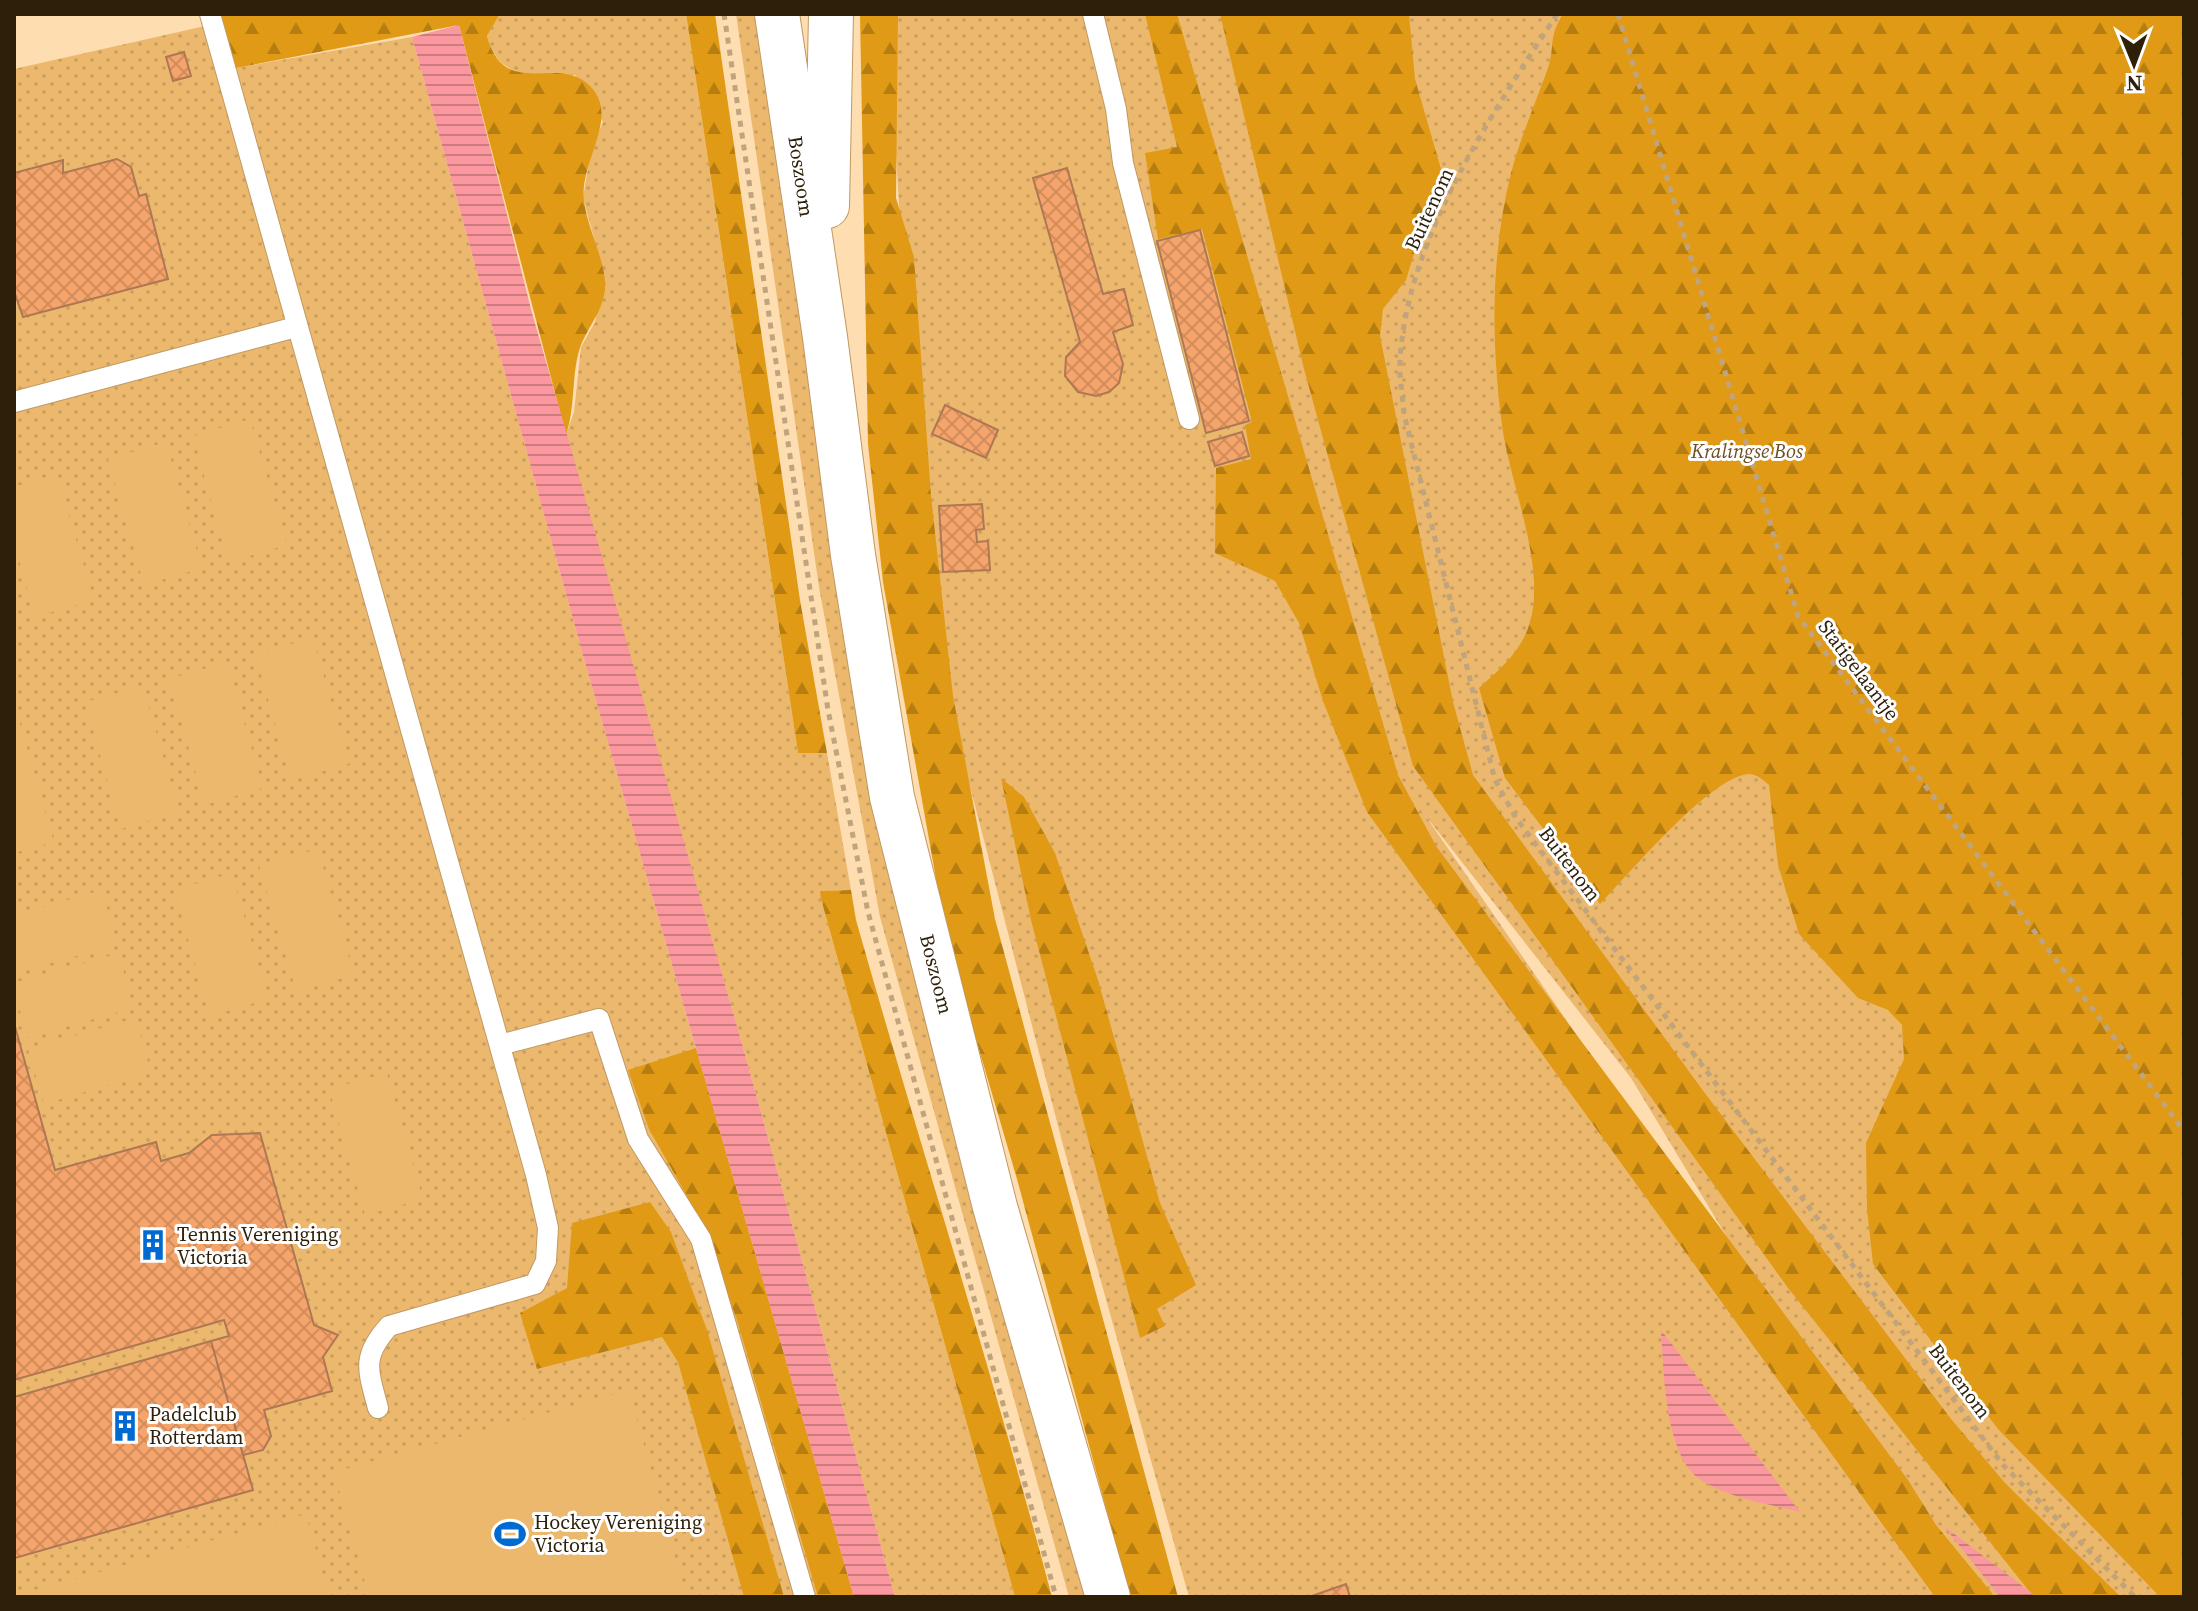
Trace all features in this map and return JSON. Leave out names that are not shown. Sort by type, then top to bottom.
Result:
[{"type":"main road","name":"Boszoom","points":[[777,14],[825,337],[853,555],[892,797],[995,1207],[1108,1597]]},
{"type":"main road","name":"Boszoom","points":[[825,337],[831,14]]},
{"type":"lane","points":[[210,14],[500,1045],[548,1228],[546,1261],[535,1284],[389,1326],[375,1341],[366,1364],[378,1408]]},
{"type":"lane","points":[[1093,14],[1116,109],[1123,163],[1189,419]]},
{"type":"lane","points":[[14,402],[296,327]]},
{"type":"lane","points":[[500,1045],[599,1019],[638,1139],[701,1239],[805,1597]]},
{"type":"path","name":"Buitenom","points":[[1557,14],[1500,101],[1431,235],[1415,282],[1400,359],[1404,414],[1453,625],[1495,780],[1516,818],[2003,1465],[2135,1597]]},
{"type":"path","name":"Statigelaantje","points":[[1618,14],[1798,616],[2184,1131]]},
{"type":"green space","points":[[221,14],[500,14],[487,36],[495,56],[506,67],[519,72],[577,77],[590,86],[598,98],[601,111],[597,140],[584,186],[584,201],[603,268],[605,289],[602,304],[578,355],[566,435],[459,25],[236,68]]},
{"type":"green space","points":[[500,14],[686,14],[798,753],[827,753],[851,890],[821,891],[821,899],[1015,1597],[895,1597],[741,1040],[566,435],[574,412],[581,347],[595,322],[604,274],[583,198],[591,150],[603,122],[575,75],[520,72],[500,61],[487,36]]},
{"type":"green space","points":[[686,14],[715,14],[800,600],[827,753],[798,753]]},
{"type":"green space","points":[[736,14],[767,14],[841,585],[1093,1597],[1069,1597],[880,917],[819,587]]},
{"type":"green space","points":[[860,14],[898,14],[896,198],[914,257],[931,496],[953,696],[995,919],[1178,1597],[1130,1597],[1017,1179],[947,940],[883,582],[868,444]]},
{"type":"green space","points":[[888,14],[2184,14],[2184,1597],[1944,1597],[1631,1078],[1425,815],[1613,1088],[1935,1597],[1189,1597],[1063,1145],[958,740],[908,361]]},
{"type":"green space","points":[[1145,14],[1177,14],[1398,775],[1436,846],[1908,1480],[1936,1525],[1995,1597],[1935,1597],[1367,812],[1323,701],[1299,623],[1275,581],[1215,553],[1216,468],[1251,459],[1245,425],[1252,422],[1202,229],[1158,239],[1145,153],[1177,147]]},
{"type":"green space","points":[[1220,14],[1409,14],[1415,79],[1445,183],[1419,237],[1406,280],[1383,309],[1380,336],[1453,702],[1473,775],[1704,1092],[1951,1419],[2005,1483],[2121,1597],[2035,1597],[2029,1591],[1788,1288],[1413,766],[1304,369]]},
{"type":"green space","name":"Kralingse Bos","points":[[1563,14],[2184,14],[2184,1597],[2160,1597],[1998,1429],[1873,1264],[1867,1209],[1866,1143],[1904,1059],[1902,1025],[1888,1010],[1858,998],[1799,934],[1778,865],[1769,785],[1757,776],[1748,774],[1732,779],[1713,792],[1671,829],[1600,904],[1505,778],[1479,688],[1522,642],[1534,601],[1534,578],[1526,528],[1507,454],[1499,400],[1495,335],[1496,269],[1511,173],[1550,63],[1553,37]]},
{"type":"green space","points":[[223,22],[236,68],[412,37],[584,659],[854,1597],[14,1597],[14,69]]},
{"type":"green space","points":[[250,419],[287,545],[228,562],[193,436]]},
{"type":"green space","points":[[166,442],[202,568],[144,585],[108,459]]},
{"type":"green space","points":[[57,474],[94,600],[35,617],[14,542],[14,487]]},
{"type":"green space","points":[[313,638],[349,764],[291,780],[255,654]]},
{"type":"green space","points":[[227,662],[263,788],[205,805],[169,679]]},
{"type":"green space","points":[[143,686],[179,812],[121,829],[85,702]]},
{"type":"green space","points":[[18,716],[54,842],[14,853],[14,717]]},
{"type":"green space","points":[[1001,778],[1024,797],[1055,853],[1098,980],[1160,1203],[1196,1285],[1157,1309],[1165,1326],[1140,1338],[1031,920]]},
{"type":"green space","points":[[318,849],[354,975],[296,991],[259,865]]},
{"type":"green space","points":[[232,873],[268,999],[210,1016],[174,890]]},
{"type":"green space","points":[[102,890],[117,945],[14,973],[14,915]]},
{"type":"green space","points":[[851,890],[856,920],[1052,1597],[1015,1597],[821,899],[820,891]]},
{"type":"green space","points":[[119,953],[133,1008],[26,1038],[14,983]]},
{"type":"green space","points":[[136,1018],[151,1073],[44,1104],[28,1049]]},
{"type":"green space","points":[[696,1048],[854,1597],[818,1597],[737,1320],[700,1219],[649,1129],[628,1070]]},
{"type":"green space","points":[[387,1073],[423,1199],[365,1215],[329,1089]]},
{"type":"green space","points":[[650,1202],[671,1232],[707,1330],[784,1597],[744,1597],[678,1362],[662,1337],[537,1369],[520,1313],[567,1288],[572,1223]]},
{"type":"green space","name":"Hockey Vereniging Victoria","points":[[629,1390],[686,1597],[369,1597],[334,1472]]},
{"type":"green space","points":[[306,1514],[329,1597],[14,1597],[14,1596]]},
{"type":"shaded area","points":[[459,25],[532,313],[741,1040],[895,1597],[854,1597],[584,659],[412,37]]},
{"type":"shaded area","points":[[1661,1330],[1800,1512],[1724,1492],[1701,1480],[1689,1468],[1673,1433],[1668,1411]]},
{"type":"shaded area","points":[[1944,1526],[2029,1591],[2035,1597],[2000,1597]]},
{"type":"building","points":[[184,52],[191,76],[173,81],[166,57]]},
{"type":"building","points":[[117,159],[131,167],[139,196],[146,194],[168,279],[23,317],[14,291],[14,173],[63,160],[63,173]]},
{"type":"building","points":[[1067,168],[1103,294],[1124,289],[1133,325],[1113,332],[1123,364],[1119,383],[1109,392],[1096,396],[1078,392],[1065,376],[1066,357],[1080,342],[1033,178]]},
{"type":"building","points":[[1200,230],[1249,421],[1206,433],[1157,241]]},
{"type":"building","points":[[945,405],[998,430],[986,458],[932,434]]},
{"type":"building","points":[[1242,432],[1249,456],[1215,466],[1208,442]]},
{"type":"building","points":[[982,504],[984,529],[976,530],[977,542],[988,541],[990,570],[943,572],[939,506]]},
{"type":"building","name":"Tennis Vereniging Victoria","points":[[14,1023],[55,1170],[156,1142],[161,1161],[189,1153],[212,1135],[260,1133],[314,1325],[338,1335],[323,1357],[332,1391],[264,1410],[271,1436],[263,1450],[243,1455],[211,1341],[229,1336],[224,1320],[14,1380]]},
{"type":"building","name":"Padelclub Rotterdam","points":[[211,1341],[253,1490],[15,1558],[14,1397]]},
{"type":"building","points":[[1346,1584],[1350,1597],[1309,1597]]},
{"type":"place","name":"Tennis Vereniging Victoria","points":[[153,1245]]},
{"type":"place","name":"Padelclub Rotterdam","points":[[125,1426]]},
{"type":"place","name":"Hockey Vereniging Victoria","points":[[510,1534]]}]
